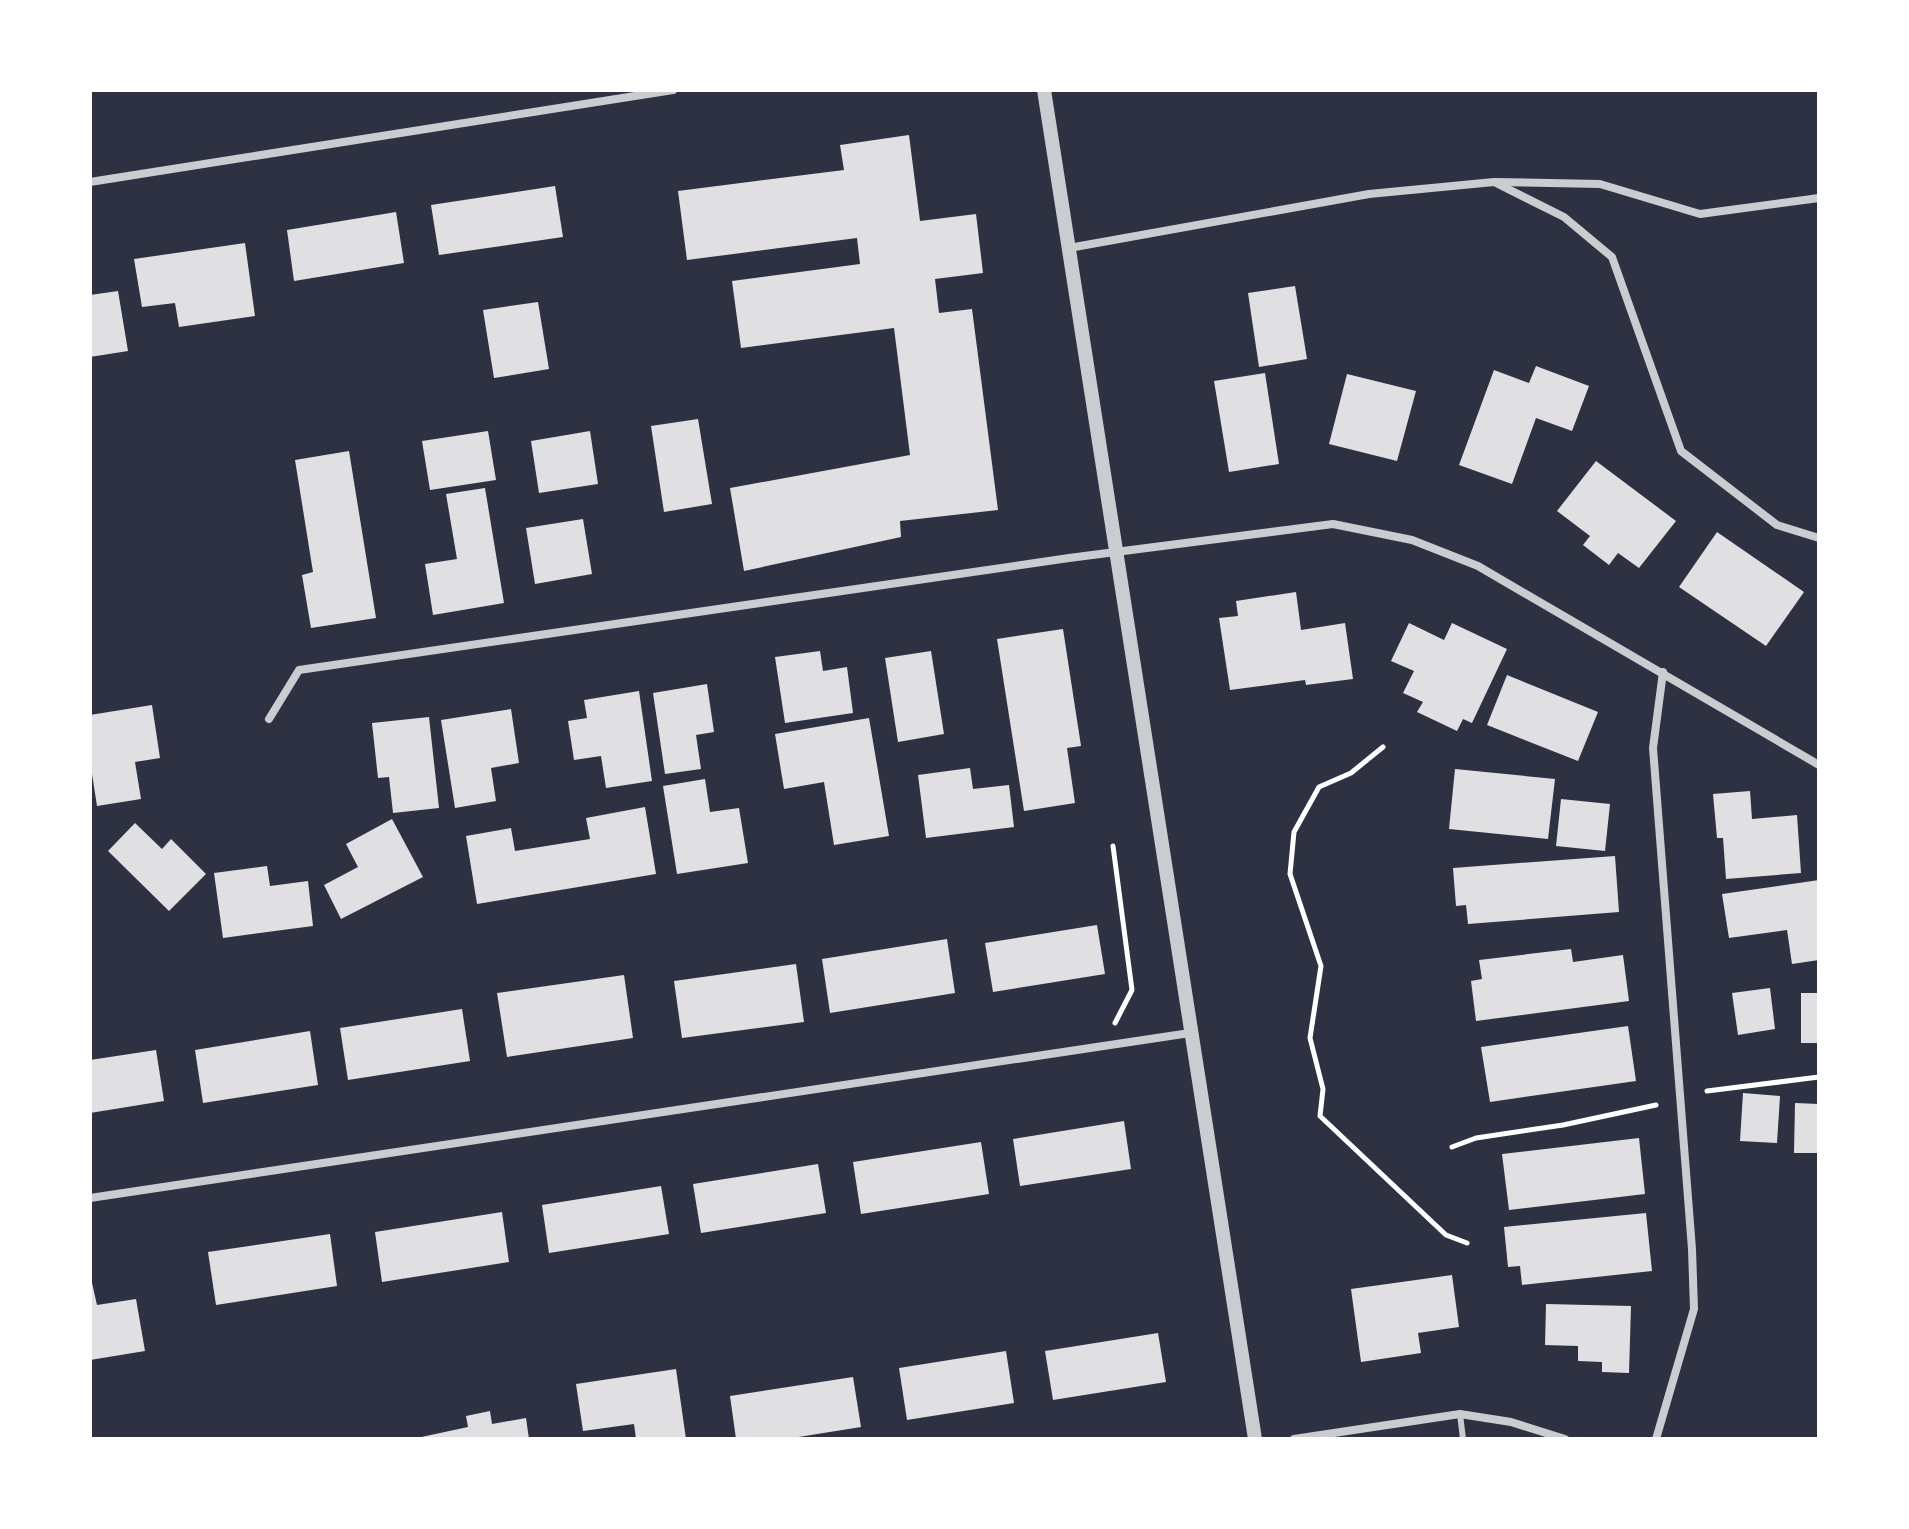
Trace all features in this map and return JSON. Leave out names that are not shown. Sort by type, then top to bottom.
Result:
[{"type":"street","points":[[90,182],[673,90]]},
{"type":"street","points":[[1044,90],[1255,1439]]},
{"type":"street","points":[[1069,248],[1369,194],[1494,182],[1600,184],[1700,214],[1819,198]]},
{"type":"street","points":[[1494,182],[1564,217],[1612,257],[1681,451],[1777,525],[1819,538]]},
{"type":"street","points":[[269,719],[299,670],[1114,552],[1333,524],[1412,540],[1478,566],[1819,765]]},
{"type":"street","points":[[1656,1439],[1694,1309],[1653,748],[1663,672]]},
{"type":"street","points":[[90,1198],[1190,1033]]},
{"type":"street","points":[[1294,1439],[1460,1414],[1511,1422],[1565,1439]]},
{"type":"lane","points":[[1460,1414],[1463,1439]]},
{"type":"path","points":[[1383,747],[1351,773],[1319,787],[1294,832],[1290,874],[1321,966],[1310,1038],[1323,1089],[1320,1116],[1345,1144],[1446,1235],[1467,1243]]},
{"type":"path","points":[[1103,1046],[1132,990],[1113,846]]},
{"type":"path","points":[[1707,1091],[1819,1077]]},
{"type":"path","points":[[1452,1147],[1476,1138],[1563,1125],[1656,1105]]},
{"type":"building","points":[[909,135],[920,221],[976,214],[983,273],[935,279],[939,313],[972,309],[998,510],[900,521],[901,537],[744,571],[730,488],[910,455],[894,328],[741,348],[732,281],[860,264],[857,238],[687,260],[678,191],[844,170],[840,145]]},
{"type":"building","points":[[555,186],[563,237],[439,255],[431,205]]},
{"type":"building","points":[[396,212],[404,263],[294,281],[287,230]]},
{"type":"building","points":[[245,243],[255,316],[179,327],[175,303],[142,307],[134,259]]},
{"type":"building","points":[[1295,286],[1307,359],[1259,367],[1248,293]]},
{"type":"building","points":[[118,291],[128,351],[90,357],[90,295]]},
{"type":"building","points":[[538,302],[549,369],[494,378],[483,310]]},
{"type":"building","points":[[1536,366],[1589,386],[1572,431],[1536,418],[1512,484],[1459,465],[1494,370],[1529,383]]},
{"type":"building","points":[[1265,373],[1279,464],[1229,472],[1214,381]]},
{"type":"building","points":[[1347,374],[1416,391],[1397,461],[1329,444]]},
{"type":"building","points":[[698,419],[712,504],[664,512],[651,426]]},
{"type":"building","points":[[488,431],[496,480],[430,490],[422,441]]},
{"type":"building","points":[[590,431],[598,484],[539,493],[531,441]]},
{"type":"building","points":[[349,451],[376,618],[311,628],[302,575],[313,572],[295,460]]},
{"type":"building","points":[[1596,461],[1676,521],[1639,568],[1618,553],[1609,565],[1583,545],[1590,536],[1557,511]]},
{"type":"building","points":[[485,488],[504,603],[433,615],[425,564],[457,559],[446,494]]},
{"type":"building","points":[[583,519],[592,574],[535,584],[526,528]]},
{"type":"building","points":[[1717,532],[1804,592],[1766,646],[1679,587]]},
{"type":"building","points":[[1296,592],[1301,630],[1345,623],[1353,679],[1306,685],[1305,680],[1230,690],[1219,618],[1238,616],[1236,601]]},
{"type":"building","points":[[1409,623],[1444,640],[1452,623],[1507,649],[1472,723],[1463,719],[1457,731],[1417,712],[1423,702],[1403,693],[1414,671],[1391,661]]},
{"type":"building","points":[[1063,629],[1081,746],[1067,748],[1075,803],[1024,811],[997,639]]},
{"type":"building","points":[[820,651],[823,671],[847,667],[853,713],[785,723],[775,657]]},
{"type":"building","points":[[931,651],[944,734],[898,742],[885,658]]},
{"type":"building","points":[[1507,675],[1598,712],[1578,761],[1487,725]]},
{"type":"building","points":[[707,684],[714,732],[696,735],[701,769],[665,774],[653,693]]},
{"type":"building","points":[[639,691],[652,781],[606,788],[601,756],[574,760],[568,721],[587,718],[584,700]]},
{"type":"building","points":[[152,705],[160,758],[135,762],[141,799],[97,806],[90,761],[90,715]]},
{"type":"building","points":[[511,709],[519,763],[491,768],[496,801],[455,808],[441,720]]},
{"type":"building","points":[[429,717],[439,808],[393,813],[389,777],[378,778],[372,723]]},
{"type":"building","points":[[869,718],[889,836],[834,845],[824,782],[784,789],[775,734]]},
{"type":"building","points":[[970,768],[973,789],[1009,785],[1014,827],[926,838],[918,775]]},
{"type":"building","points":[[1455,769],[1555,779],[1548,839],[1449,829]]},
{"type":"building","points":[[705,779],[710,812],[739,808],[748,863],[677,874],[663,786]]},
{"type":"building","points":[[1750,791],[1752,819],[1797,815],[1801,873],[1726,879],[1723,838],[1717,838],[1713,794]]},
{"type":"building","points":[[1561,799],[1610,804],[1605,851],[1556,846]]},
{"type":"building","points":[[645,807],[656,874],[477,904],[466,836],[511,828],[515,851],[590,839],[586,818]]},
{"type":"building","points":[[392,819],[423,877],[341,919],[324,885],[358,867],[346,844]]},
{"type":"building","points":[[135,823],[162,849],[171,839],[206,874],[169,911],[108,851]]},
{"type":"building","points":[[1615,856],[1619,912],[1468,924],[1466,905],[1456,906],[1453,868]]},
{"type":"building","points":[[267,866],[270,886],[308,881],[313,926],[223,938],[214,873]]},
{"type":"building","points":[[1819,880],[1819,960],[1792,964],[1787,930],[1729,938],[1722,894]]},
{"type":"building","points":[[1097,925],[1105,974],[993,992],[985,943]]},
{"type":"building","points":[[947,939],[955,993],[830,1013],[822,959]]},
{"type":"building","points":[[1571,949],[1573,962],[1623,955],[1629,1001],[1476,1021],[1471,981],[1482,979],[1479,960]]},
{"type":"building","points":[[796,964],[804,1022],[682,1038],[674,981]]},
{"type":"building","points":[[624,975],[633,1038],[507,1057],[497,993]]},
{"type":"building","points":[[1770,988],[1775,1029],[1738,1035],[1732,993]]},
{"type":"building","points":[[1801,993],[1819,993],[1819,1043],[1801,1043]]},
{"type":"building","points":[[462,1009],[470,1061],[348,1080],[340,1028]]},
{"type":"building","points":[[1628,1026],[1636,1081],[1490,1102],[1481,1047]]},
{"type":"building","points":[[310,1031],[318,1085],[203,1103],[195,1050]]},
{"type":"building","points":[[156,1050],[164,1101],[90,1113],[90,1060]]},
{"type":"building","points":[[1743,1093],[1780,1096],[1777,1143],[1740,1141]]},
{"type":"building","points":[[1795,1103],[1819,1104],[1819,1153],[1794,1153]]},
{"type":"building","points":[[1124,1121],[1131,1169],[1020,1186],[1013,1139]]},
{"type":"building","points":[[1639,1138],[1645,1194],[1509,1210],[1502,1154]]},
{"type":"building","points":[[981,1142],[989,1194],[861,1214],[853,1162]]},
{"type":"building","points":[[818,1164],[826,1213],[701,1233],[693,1184]]},
{"type":"building","points":[[661,1186],[669,1234],[549,1253],[542,1205]]},
{"type":"building","points":[[502,1212],[509,1262],[382,1282],[375,1232]]},
{"type":"building","points":[[1646,1213],[1652,1271],[1522,1285],[1520,1266],[1508,1267],[1504,1227]]},
{"type":"building","points":[[330,1234],[337,1286],[216,1305],[208,1252]]},
{"type":"building","points":[[90,1274],[97,1305],[136,1299],[145,1351],[90,1360]]},
{"type":"building","points":[[1452,1275],[1459,1327],[1418,1333],[1421,1353],[1361,1362],[1351,1289]]},
{"type":"building","points":[[1546,1304],[1631,1306],[1629,1373],[1602,1372],[1602,1362],[1578,1361],[1578,1346],[1545,1345]]},
{"type":"building","points":[[1158,1333],[1166,1382],[1053,1400],[1045,1351]]},
{"type":"building","points":[[1006,1351],[1014,1403],[907,1420],[899,1368]]},
{"type":"building","points":[[676,1369],[686,1439],[636,1439],[634,1424],[583,1431],[576,1384]]},
{"type":"building","points":[[853,1377],[861,1427],[786,1439],[736,1439],[730,1396]]},
{"type":"building","points":[[490,1411],[492,1424],[526,1418],[529,1439],[412,1439],[468,1427],[466,1416]]}]
